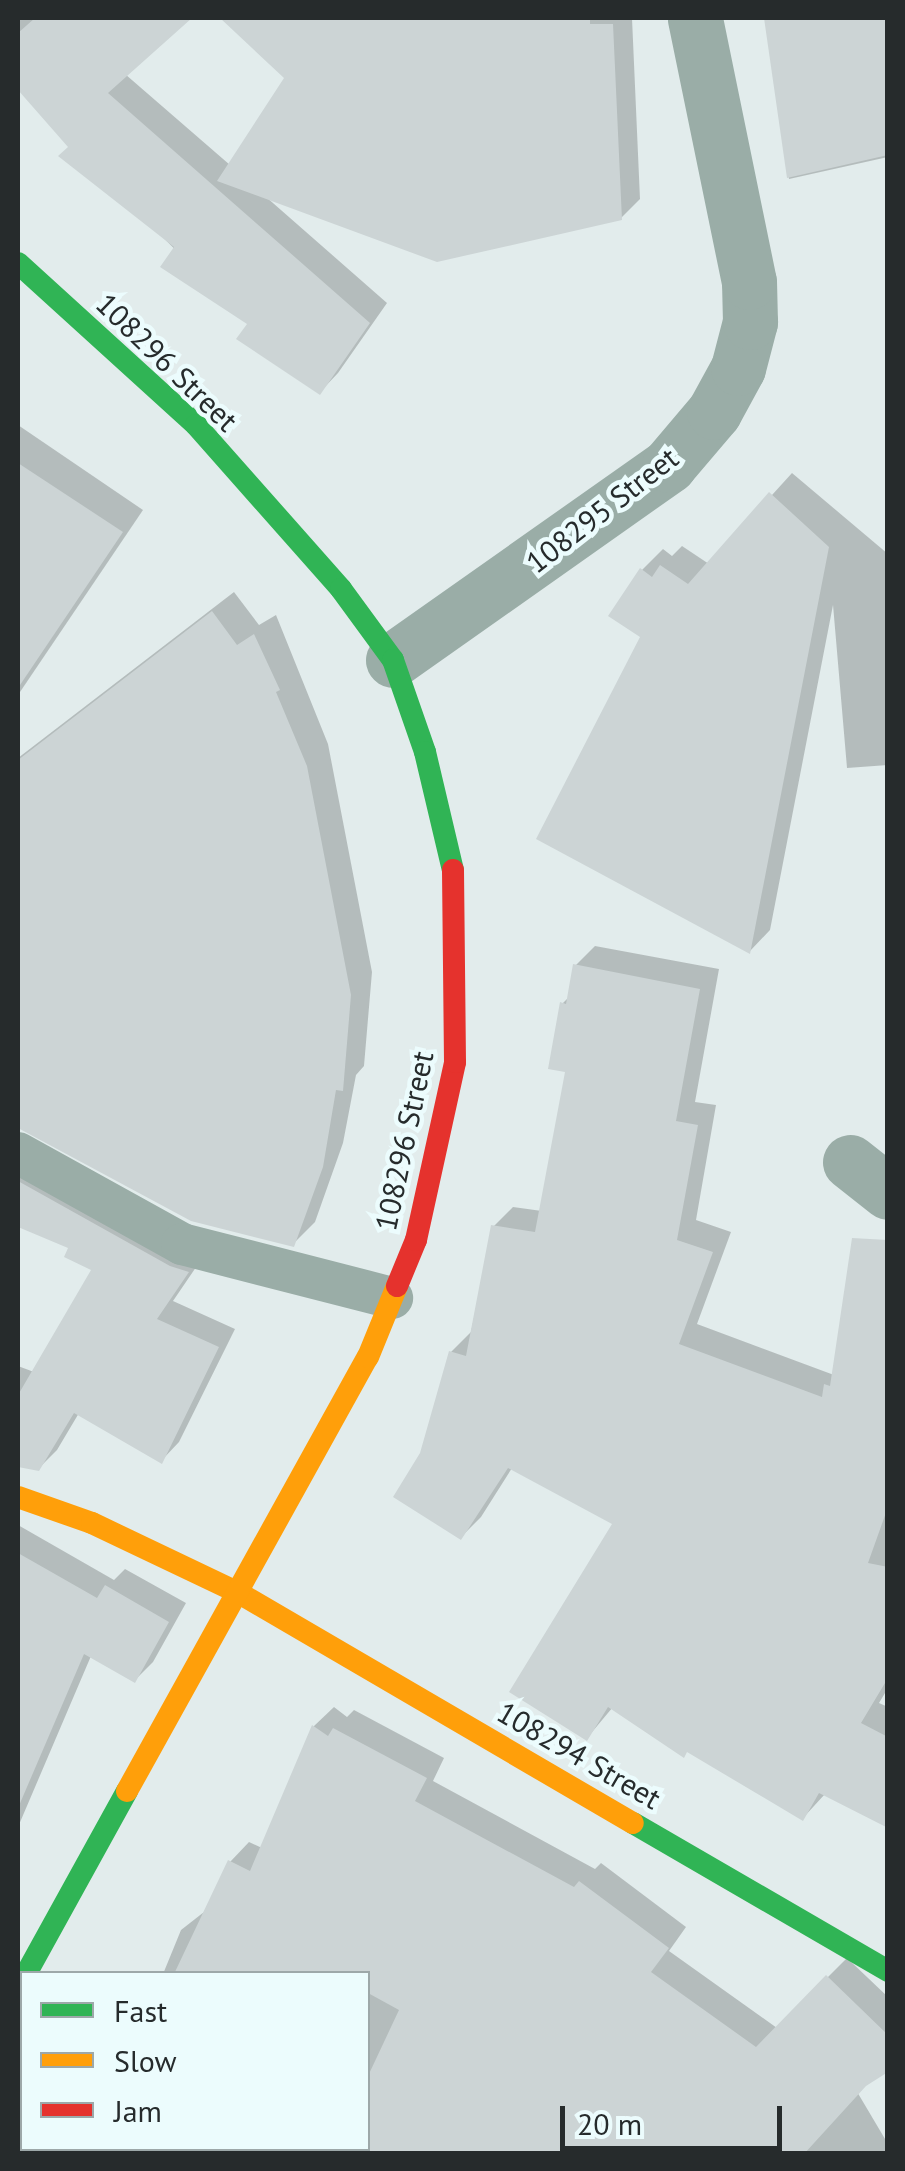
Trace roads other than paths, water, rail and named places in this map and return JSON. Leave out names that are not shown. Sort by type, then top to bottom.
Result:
[{"type":"street","name":"108295 Street","points":[[393,660],[556,549],[669,464],[714,412],[738,368],[750,322],[749,282],[695,18]]},
{"type":"street","name":"108296 Street","points":[[18,263],[196,425],[341,589],[393,660],[425,752],[453,862],[455,1062],[416,1240],[368,1357],[27,1971]]},
{"type":"street","name":"108294 Street","points":[[18,1497],[92,1523],[238,1593],[888,1971]]},
{"type":"lane","points":[[18,1153],[182,1244],[392,1298]]}]
